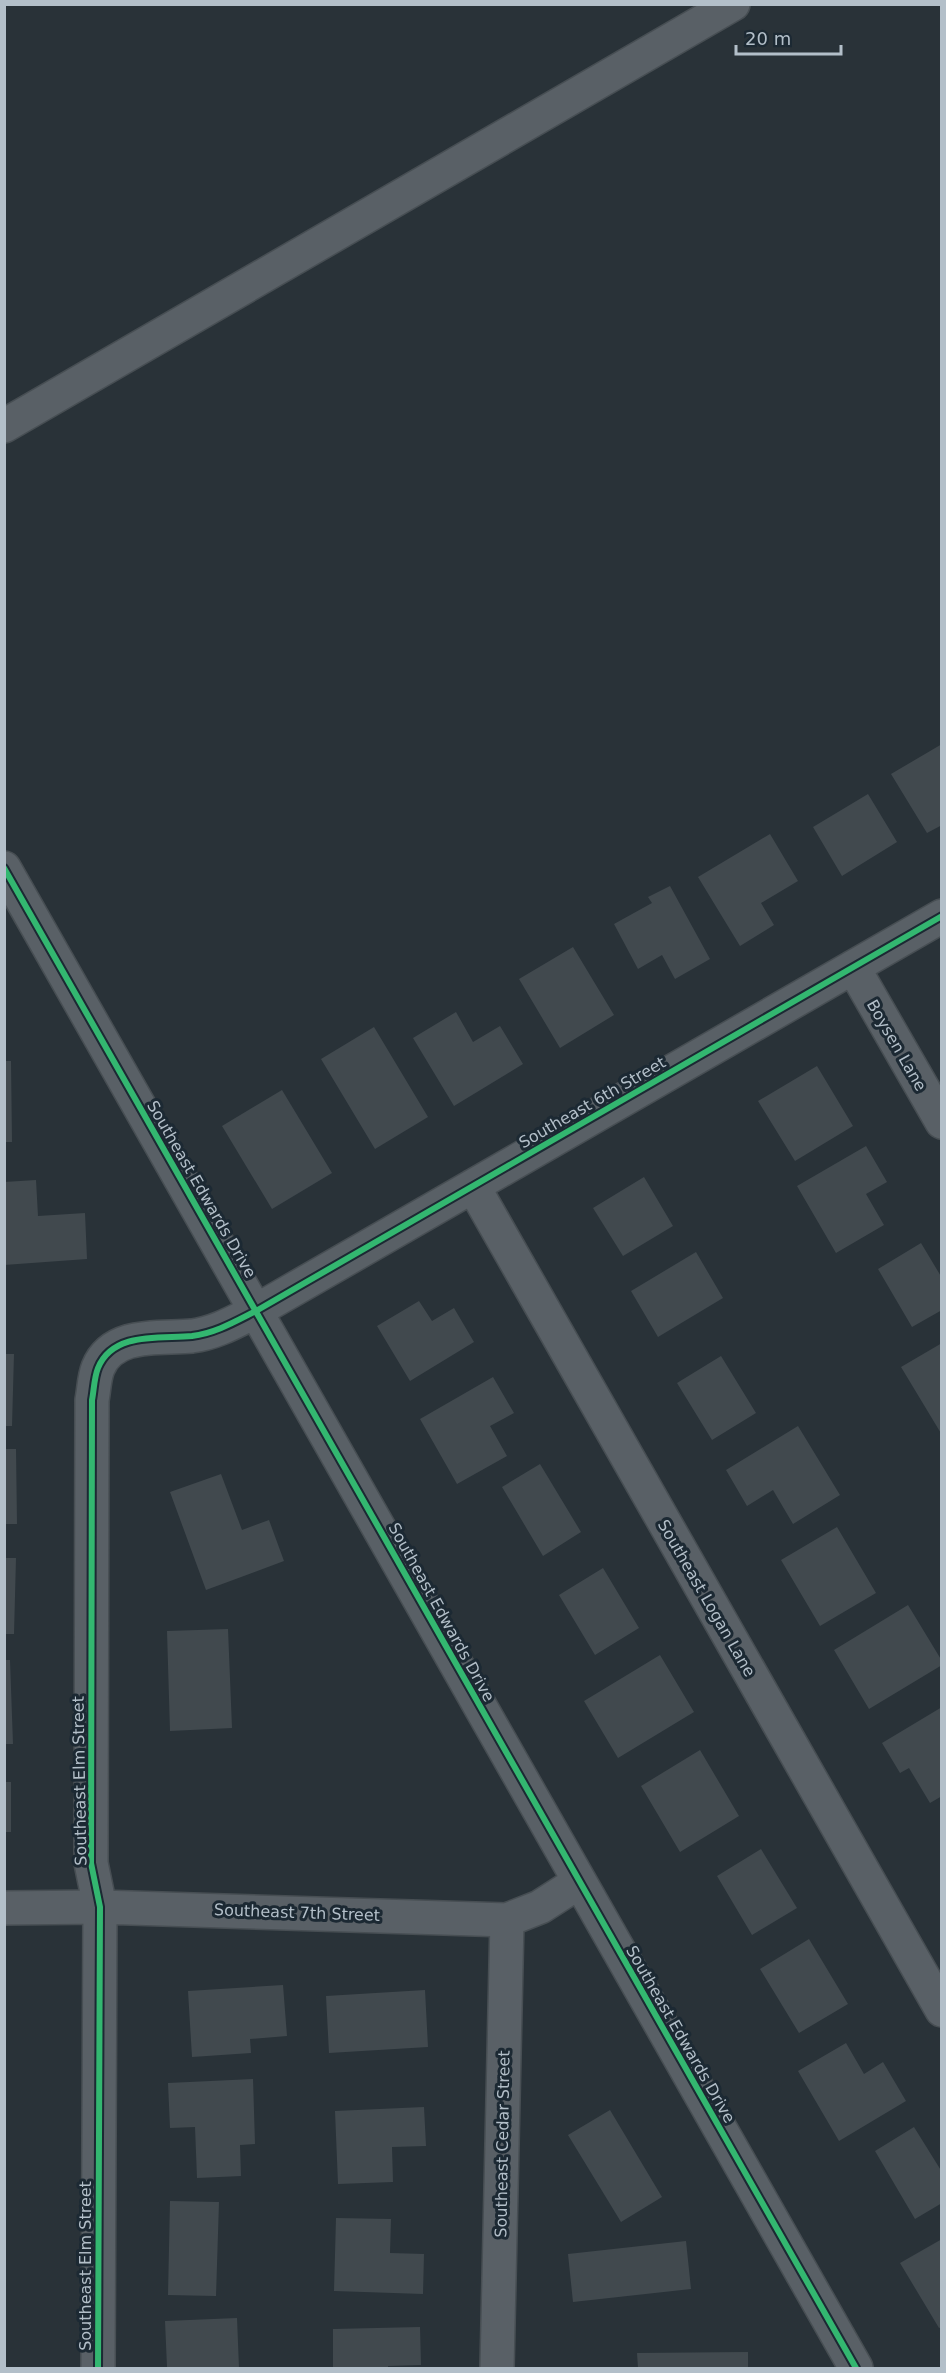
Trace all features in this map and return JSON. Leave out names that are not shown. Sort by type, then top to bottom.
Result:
[{"type":"street","points":[[4,426],[733,4]]},
{"type":"street","name":"Southeast Edwards Drive","points":[[4,868],[856,2368]]},
{"type":"street","name":"Southeast 6th Street","points":[[256,1311],[942,916]]},
{"type":"street","name":"Boysen Lane","points":[[853,967],[942,1122]]},
{"type":"street","name":"Southeast Logan Lane","points":[[473,1186],[942,2010]]},
{"type":"street","name":"Southeast Elm Street","points":[[98,2368],[100,1907],[91,1863],[92,1400],[98,1367],[113,1349],[128,1340],[194,1336],[217,1330],[256,1311]]},
{"type":"street","name":"Southeast 7th Street","points":[[4,1908],[100,1907],[507,1920],[540,1907],[579,1882]]},
{"type":"street","name":"Southeast Cedar Street","points":[[497,2368],[507,1920]]},
{"type":"building","points":[[942,744],[942,825],[927,833],[891,774]]},
{"type":"building","points":[[868,794],[897,842],[842,876],[813,827]]},
{"type":"building","points":[[770,834],[798,881],[761,903],[774,925],[740,946],[698,877]]},
{"type":"building","points":[[670,886],[710,959],[675,979],[662,955],[638,969],[614,924],[652,903],[648,897]]},
{"type":"building","points":[[573,947],[614,1015],[560,1048],[519,979]]},
{"type":"building","points":[[456,1012],[473,1042],[500,1026],[523,1064],[454,1106],[413,1038]]},
{"type":"building","points":[[374,1027],[428,1117],[375,1149],[321,1059]]},
{"type":"building","points":[[4,1061],[11,1061],[12,1142],[4,1142]]},
{"type":"building","points":[[817,1066],[853,1126],[795,1161],[758,1101]]},
{"type":"building","points":[[282,1090],[332,1173],[272,1209],[222,1126]]},
{"type":"building","points":[[866,1146],[887,1182],[866,1194],[884,1225],[836,1253],[797,1186]]},
{"type":"building","points":[[644,1177],[673,1226],[623,1256],[593,1208]]},
{"type":"building","points":[[36,1180],[38,1216],[85,1213],[87,1259],[4,1265],[4,1182]]},
{"type":"building","points":[[921,1243],[942,1278],[942,1310],[912,1327],[878,1269]]},
{"type":"building","points":[[696,1252],[723,1298],[658,1337],[631,1291]]},
{"type":"building","points":[[419,1301],[432,1321],[454,1308],[474,1342],[410,1381],[377,1326]]},
{"type":"building","points":[[942,1343],[942,1435],[901,1367]]},
{"type":"building","points":[[4,1354],[14,1354],[12,1426],[4,1426]]},
{"type":"building","points":[[721,1356],[756,1413],[712,1440],[677,1383]]},
{"type":"building","points":[[493,1377],[514,1413],[490,1426],[507,1456],[457,1484],[420,1419]]},
{"type":"building","points":[[798,1426],[840,1495],[793,1524],[773,1490],[747,1506],[726,1470]]},
{"type":"building","points":[[4,1449],[16,1449],[17,1524],[4,1524]]},
{"type":"building","points":[[540,1464],[581,1532],[543,1556],[502,1487]]},
{"type":"building","points":[[221,1474],[242,1530],[269,1520],[284,1561],[206,1590],[170,1492]]},
{"type":"building","points":[[837,1527],[876,1593],[820,1626],[781,1560]]},
{"type":"building","points":[[4,1558],[16,1558],[14,1634],[4,1634]]},
{"type":"building","points":[[603,1568],[639,1628],[595,1655],[559,1595]]},
{"type":"building","points":[[908,1605],[942,1661],[942,1665],[869,1709],[834,1650]]},
{"type":"building","points":[[228,1629],[232,1728],[170,1731],[167,1631]]},
{"type":"building","points":[[660,1655],[694,1712],[618,1758],[584,1701]]},
{"type":"building","points":[[4,1660],[10,1660],[13,1744],[4,1744]]},
{"type":"building","points":[[942,1707],[942,1796],[930,1803],[909,1768],[900,1773],[882,1743]]},
{"type":"building","points":[[700,1750],[739,1816],[680,1852],[641,1786]]},
{"type":"building","points":[[4,1782],[11,1782],[11,1832],[4,1832]]},
{"type":"building","points":[[761,1849],[797,1908],[752,1935],[717,1876]]},
{"type":"building","points":[[809,1939],[848,2004],[799,2033],[760,1969]]},
{"type":"building","points":[[283,1985],[287,2036],[250,2039],[251,2053],[192,2057],[188,1991]]},
{"type":"building","points":[[425,1990],[428,2047],[329,2053],[326,1996]]},
{"type":"building","points":[[846,2043],[864,2074],[883,2062],[906,2101],[839,2141],[798,2071]]},
{"type":"building","points":[[253,2079],[255,2144],[240,2145],[241,2176],[197,2178],[195,2127],[170,2128],[168,2083]]},
{"type":"building","points":[[424,2107],[426,2146],[392,2147],[393,2182],[338,2184],[335,2111]]},
{"type":"building","points":[[610,2110],[662,2197],[621,2222],[568,2135]]},
{"type":"building","points":[[914,2127],[942,2172],[942,2203],[915,2219],[875,2151]]},
{"type":"building","points":[[170,2201],[219,2202],[216,2296],[168,2295]]},
{"type":"building","points":[[336,2218],[391,2219],[390,2253],[424,2254],[423,2294],[334,2291]]},
{"type":"building","points":[[942,2239],[942,2327],[939,2328],[900,2263]]},
{"type":"building","points":[[686,2241],[691,2289],[573,2302],[568,2254]]},
{"type":"building","points":[[237,2318],[239,2368],[167,2367],[165,2321]]},
{"type":"building","points":[[420,2327],[421,2365],[388,2366],[388,2368],[333,2368],[333,2329]]},
{"type":"building","points":[[748,2352],[748,2368],[638,2368],[637,2353]]},
{"type":"cycle path","points":[[4,868],[856,2368]]},
{"type":"cycle path","points":[[98,2368],[100,1907],[91,1863],[92,1400],[98,1368],[105,1356],[126,1342],[201,1334],[226,1326],[256,1311],[942,916]]}]
